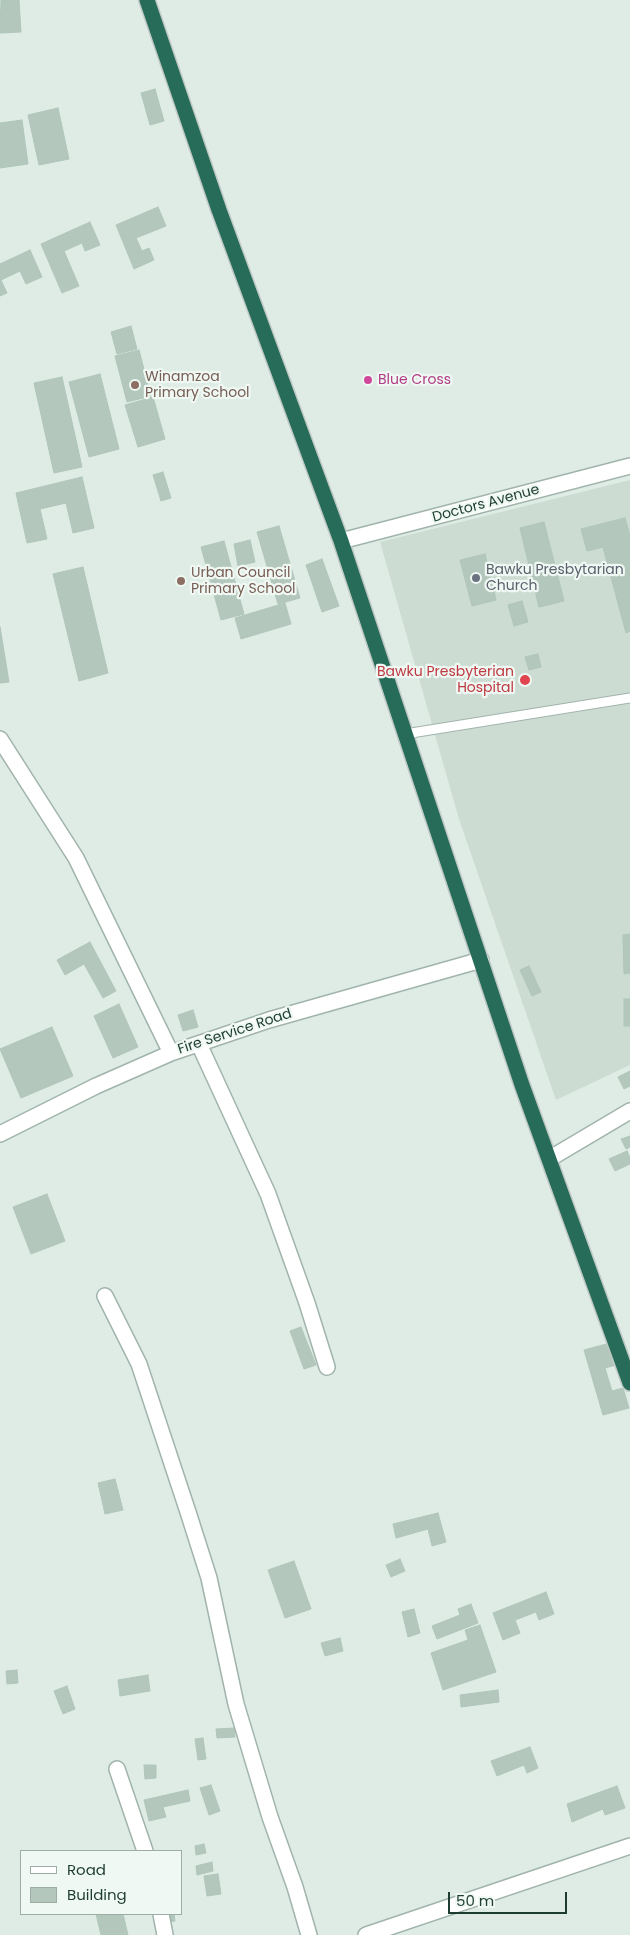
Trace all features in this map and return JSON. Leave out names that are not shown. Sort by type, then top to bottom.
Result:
[{"type":"highway","points":[[147,0],[219,210],[341,541],[549,1159],[630,1383]]},
{"type":"street","name":"Doctors Avenue","points":[[341,541],[630,466]]},
{"type":"street","points":[[0,739],[76,858],[172,1053]]},
{"type":"street","name":"Fire Service Road","points":[[0,1134],[96,1086],[172,1053],[269,1020],[482,960]]},
{"type":"street","points":[[199,1044],[268,1194],[307,1303],[327,1367]]},
{"type":"street","points":[[549,1159],[630,1110]]},
{"type":"street","points":[[105,1296],[139,1364],[188,1512],[209,1578],[236,1704],[270,1817],[295,1887],[309,1935]]},
{"type":"street","points":[[117,1769],[145,1850]]},
{"type":"street","points":[[366,1935],[630,1846]]},
{"type":"street","points":[[161,1915],[165,1935]]},
{"type":"lane","points":[[406,734],[630,698]]},
{"type":"shaded area","name":"Bawku Presbyterian Hospital","points":[[630,480],[630,1065],[556,1100],[459,819],[380,542]]},
{"type":"building","points":[[1,0],[19,0],[21,32],[0,33]]},
{"type":"building","points":[[155,89],[164,121],[150,125],[141,93]]},
{"type":"building","points":[[58,108],[69,159],[39,165],[28,115]]},
{"type":"building","points":[[22,120],[28,164],[0,168],[0,123]]},
{"type":"building","points":[[158,207],[166,226],[136,238],[142,251],[149,248],[154,260],[134,269],[116,225]]},
{"type":"building","points":[[90,222],[100,245],[85,251],[82,243],[64,251],[79,286],[62,293],[41,244]]},
{"type":"building","points":[[30,250],[42,277],[26,284],[20,271],[1,280],[7,293],[0,296],[0,264]]},
{"type":"building","points":[[131,326],[137,349],[117,354],[111,332]]},
{"type":"building","points":[[139,350],[151,396],[127,402],[115,356]]},
{"type":"building","points":[[100,374],[119,449],[89,457],[69,382]]},
{"type":"building","points":[[62,377],[82,467],[54,473],[34,383]]},
{"type":"building","points":[[153,397],[165,439],[138,447],[125,405]]},
{"type":"building","points":[[163,472],[171,498],[161,501],[153,475]]},
{"type":"building","points":[[82,477],[94,528],[73,533],[66,503],[40,509],[47,539],[27,543],[16,493]]},
{"type":"building","points":[[625,518],[630,536],[630,631],[626,633],[603,547],[587,551],[581,529]]},
{"type":"building","points":[[544,522],[564,601],[539,607],[520,528]]},
{"type":"building","points":[[279,526],[300,598],[278,604],[257,532]]},
{"type":"building","points":[[250,540],[255,562],[238,566],[234,544]]},
{"type":"building","points":[[224,541],[244,614],[221,620],[201,547]]},
{"type":"building","points":[[485,554],[496,600],[472,606],[460,560]]},
{"type":"building","points":[[322,559],[339,606],[322,612],[306,565]]},
{"type":"building","points":[[83,567],[108,673],[79,681],[53,574]]},
{"type":"building","points":[[522,601],[528,622],[514,626],[508,605]]},
{"type":"building","points":[[285,603],[291,624],[241,639],[235,618]]},
{"type":"building","points":[[0,627],[9,682],[0,683]]},
{"type":"building","points":[[538,654],[541,667],[529,670],[525,657]]},
{"type":"building","points":[[630,934],[630,973],[624,974],[623,935]]},
{"type":"building","points":[[90,942],[116,991],[103,998],[84,964],[65,975],[57,960]]},
{"type":"building","points":[[529,966],[541,992],[532,996],[520,970]]},
{"type":"building","points":[[624,999],[630,999],[630,1026],[624,1026]]},
{"type":"building","points":[[119,1004],[138,1047],[113,1058],[94,1016]]},
{"type":"building","points":[[193,1010],[198,1027],[183,1031],[178,1015]]},
{"type":"building","points":[[52,1027],[73,1076],[21,1098],[0,1049]]},
{"type":"building","points":[[630,1071],[630,1086],[624,1089],[618,1077]]},
{"type":"building","points":[[630,1136],[630,1147],[626,1149],[621,1139]]},
{"type":"building","points":[[627,1151],[630,1164],[615,1171],[609,1159]]},
{"type":"building","points":[[47,1194],[65,1241],[31,1254],[13,1207]]},
{"type":"building","points":[[301,1327],[316,1365],[304,1369],[290,1331]]},
{"type":"building","points":[[610,1343],[616,1365],[605,1368],[612,1391],[623,1388],[629,1408],[603,1415],[584,1350]]},
{"type":"building","points":[[115,1479],[123,1510],[105,1514],[98,1483]]},
{"type":"building","points":[[438,1513],[446,1542],[432,1546],[428,1529],[396,1538],[393,1524]]},
{"type":"building","points":[[400,1559],[405,1571],[391,1577],[386,1565]]},
{"type":"building","points":[[294,1561],[311,1609],[285,1618],[268,1570]]},
{"type":"building","points":[[546,1592],[554,1614],[539,1620],[536,1612],[515,1620],[520,1633],[503,1640],[493,1613]]},
{"type":"building","points":[[471,1604],[478,1623],[437,1639],[432,1626],[460,1615],[458,1609]]},
{"type":"building","points":[[414,1609],[420,1633],[408,1637],[402,1612]]},
{"type":"building","points":[[480,1625],[496,1672],[443,1690],[431,1653],[468,1640],[465,1630]]},
{"type":"building","points":[[340,1638],[343,1651],[325,1656],[321,1643]]},
{"type":"building","points":[[17,1670],[18,1683],[7,1684],[6,1671]]},
{"type":"building","points":[[148,1675],[150,1691],[120,1696],[118,1680]]},
{"type":"building","points":[[67,1686],[75,1709],[63,1714],[54,1691]]},
{"type":"building","points":[[498,1690],[499,1702],[461,1707],[460,1695]]},
{"type":"building","points":[[234,1728],[235,1737],[217,1738],[216,1729]]},
{"type":"building","points":[[203,1738],[206,1759],[198,1760],[195,1739]]},
{"type":"building","points":[[530,1747],[538,1768],[527,1773],[524,1765],[497,1776],[491,1761]]},
{"type":"building","points":[[144,1765],[156,1765],[156,1778],[145,1779]]},
{"type":"building","points":[[211,1785],[220,1811],[209,1815],[200,1788]]},
{"type":"building","points":[[617,1786],[625,1808],[605,1815],[603,1809],[572,1822],[567,1804]]},
{"type":"building","points":[[188,1790],[190,1801],[163,1807],[166,1817],[149,1821],[144,1800]]},
{"type":"building","points":[[204,1844],[206,1853],[196,1855],[195,1846]]},
{"type":"building","points":[[212,1862],[213,1871],[197,1875],[196,1866]]},
{"type":"building","points":[[218,1874],[221,1894],[207,1896],[204,1876]]},
{"type":"building","points":[[96,1915],[123,1915],[128,1935],[101,1935]]},
{"type":"building","points":[[166,1915],[174,1915],[175,1921],[168,1922]]},
{"type":"place","name":"Blue Cross","points":[[368,380]]},
{"type":"place","name":"Winamzoa Primary School","points":[[135,385]]},
{"type":"place","name":"Bawku Presbytarian Church","points":[[476,578]]},
{"type":"place","name":"Urban Council Primary School","points":[[181,581]]},
{"type":"place","name":"Bawku Presbyterian Hospital","points":[[525,680]]}]
